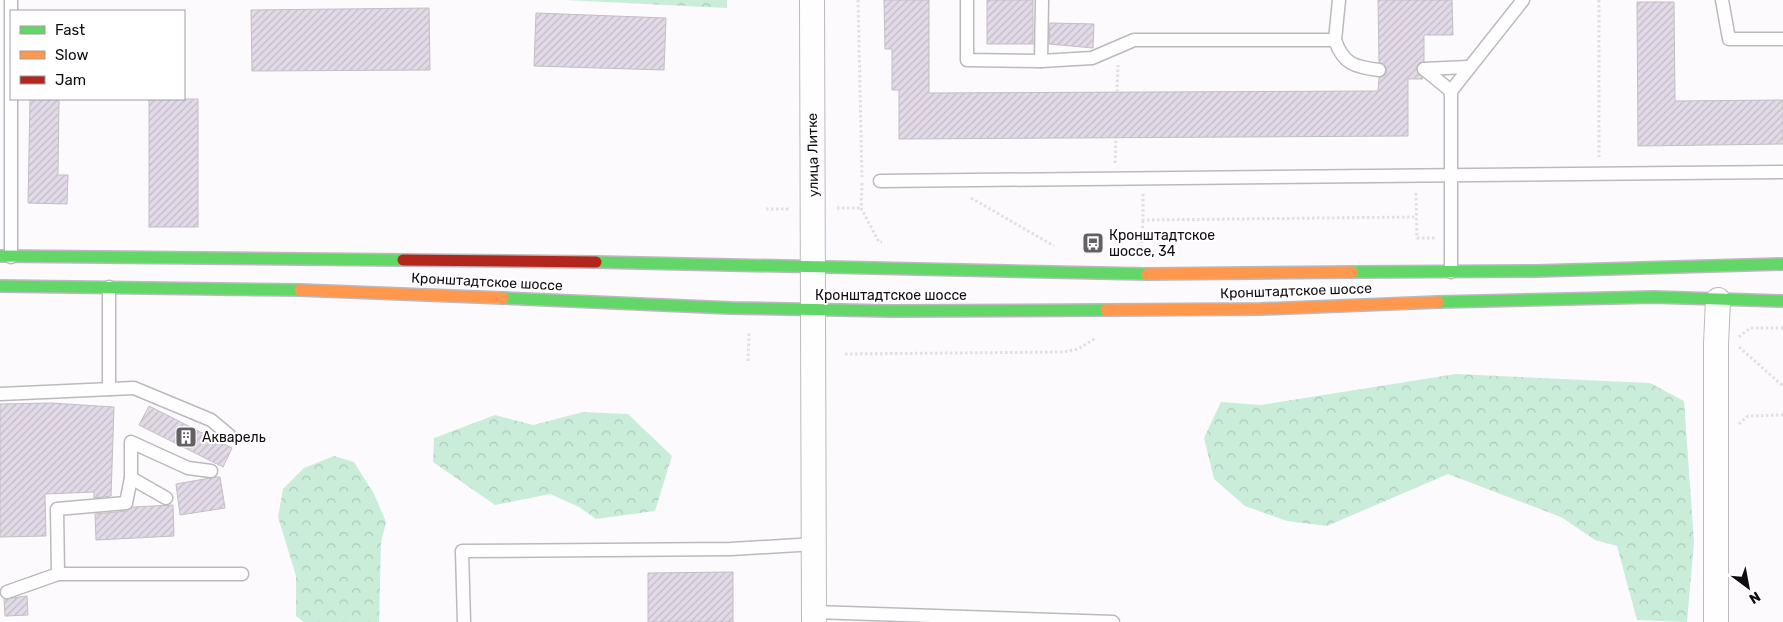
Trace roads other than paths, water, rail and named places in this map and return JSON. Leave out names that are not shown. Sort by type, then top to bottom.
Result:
[{"type":"main road","name":"Кронштадтское шоссе","points":[[6,257],[491,260],[1094,274],[1451,272],[1783,264]]},
{"type":"main road","name":"Кронштадтское шоссе","points":[[0,286],[334,290],[814,310],[1261,308],[1536,298],[1654,297],[1783,301]]},
{"type":"street","name":"улица Литке","points":[[812,0],[814,617]]},
{"type":"street","points":[[1716,622],[1716,344],[1718,300]]},
{"type":"lane","points":[[967,0],[967,60],[1041,61],[1092,58],[1134,40],[1336,40]]},
{"type":"lane","points":[[1041,61],[1042,0]]},
{"type":"lane","points":[[1339,0],[1336,40],[1339,53],[1351,64],[1379,70]]},
{"type":"lane","points":[[1451,272],[1451,91],[1468,66],[1523,0]]},
{"type":"lane","points":[[1722,0],[1729,39],[1783,39]]},
{"type":"lane","points":[[6,257],[10,51]]},
{"type":"lane","points":[[1451,91],[1424,69],[1468,66]]},
{"type":"lane","points":[[880,181],[1783,172]]},
{"type":"lane","points":[[109,287],[109,389]]},
{"type":"lane","points":[[0,394],[134,388],[211,420],[229,435]]},
{"type":"lane","points":[[58,574],[57,509],[126,503],[131,478],[131,442],[188,468],[211,471]]},
{"type":"lane","points":[[131,478],[166,498]]},
{"type":"lane","points":[[464,622],[462,551],[731,549],[815,544]]},
{"type":"lane","points":[[7,592],[58,574],[242,574]]},
{"type":"lane","points":[[814,617],[1113,622]]},
{"type":"place","name":"Кронштадтское шоссе, 34","points":[[1093,243]]},
{"type":"place","name":"Акварель","points":[[186,437]]}]
